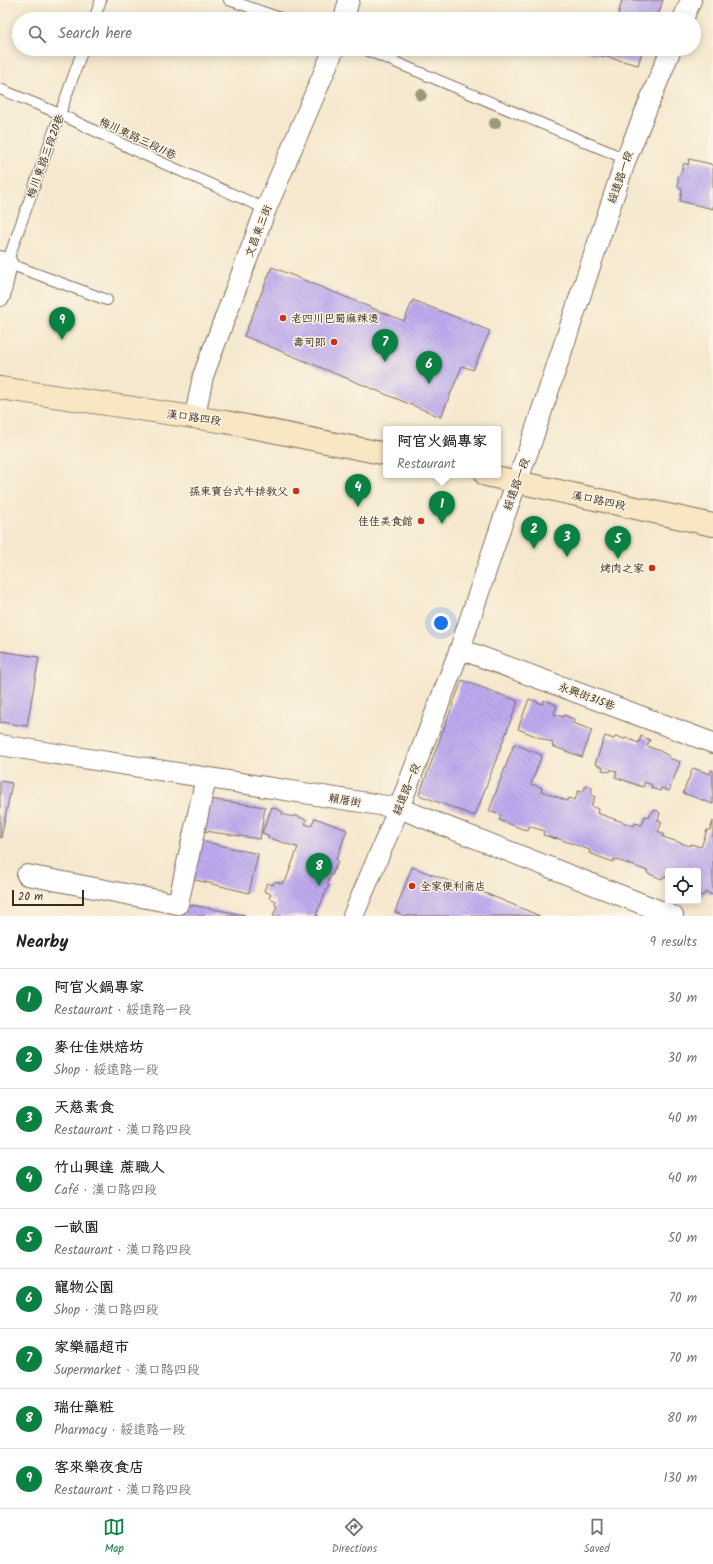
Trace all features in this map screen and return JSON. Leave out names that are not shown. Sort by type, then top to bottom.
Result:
[{"type":"street","points":[[346,12],[349,0]]},
{"type":"street","points":[[686,12],[691,0]]},
{"type":"street","name":"文昌東三街","points":[[195,416],[204,376],[266,209],[331,56]]},
{"type":"street","name":"綏遠路一段","points":[[353,916],[399,808],[460,649],[626,159],[668,56]]},
{"type":"street","points":[[0,296],[3,262]]},
{"type":"street","name":"漢口路四段","points":[[0,388],[195,416],[383,453]]},
{"type":"street","name":"漢口路四段","points":[[498,478],[713,525]]},
{"type":"street","name":"永興街315巷","points":[[460,649],[713,744]]},
{"type":"street","name":"賴厝街","points":[[0,745],[399,808],[673,916]]},
{"type":"street","points":[[27,875],[178,904],[206,778]]},
{"type":"lane","points":[[97,12],[101,0]]},
{"type":"lane","points":[[229,0],[263,12]]},
{"type":"lane","name":"梅川東路三段20巷","points":[[3,262],[81,56]]},
{"type":"lane","points":[[381,56],[626,159]]},
{"type":"lane","name":"梅川東路三段11巷","points":[[0,89],[60,114],[147,156],[266,209]]},
{"type":"lane","points":[[3,262],[107,300]]},
{"type":"building","points":[[622,0],[663,0],[659,12],[619,12]]},
{"type":"building","points":[[603,56],[641,56],[638,65]]},
{"type":"building","points":[[689,159],[711,164],[713,166],[713,209],[680,201],[682,189],[678,188],[678,177],[684,163],[688,165]]},
{"type":"building","points":[[272,267],[404,321],[413,300],[490,331],[473,370],[462,366],[441,417],[244,336]]},
{"type":"building","points":[[0,651],[39,657],[27,726],[0,722]]},
{"type":"building","points":[[462,680],[518,701],[475,816],[419,795]]},
{"type":"building","points":[[529,699],[543,704],[544,700],[557,705],[554,714],[563,717],[564,715],[574,719],[573,723],[592,730],[582,757],[552,746],[553,743],[518,729]]},
{"type":"building","points":[[605,736],[614,739],[616,736],[624,739],[626,738],[639,743],[641,736],[650,740],[647,746],[680,762],[669,791],[661,788],[660,791],[651,788],[652,785],[645,782],[643,787],[615,777],[617,772],[611,769],[610,772],[602,770],[603,767],[595,764]]},
{"type":"building","points":[[514,744],[542,755],[531,784],[542,788],[541,791],[567,801],[569,798],[575,800],[578,791],[583,792],[585,787],[591,786],[591,795],[595,797],[591,806],[598,809],[597,813],[634,826],[635,823],[642,825],[645,816],[649,817],[653,811],[657,810],[660,813],[658,820],[662,822],[658,831],[664,834],[663,837],[690,846],[691,844],[701,847],[707,830],[710,830],[713,821],[713,895],[705,892],[703,896],[701,895],[701,868],[665,868],[665,877],[663,877],[662,879],[647,873],[648,871],[614,859],[613,862],[589,853],[590,850],[543,835],[544,831],[529,826],[528,831],[499,820],[501,815],[489,811]]},
{"type":"building","points":[[693,768],[710,774],[711,770],[713,770],[713,804],[683,793]]},
{"type":"building","points":[[0,781],[12,783],[1,838],[0,838]]},
{"type":"building","points":[[210,799],[265,807],[260,839],[205,831]]},
{"type":"building","points":[[272,807],[283,812],[282,814],[293,817],[294,815],[307,820],[305,824],[311,826],[315,818],[347,830],[336,860],[338,861],[327,884],[329,885],[316,915],[319,916],[273,916],[277,906],[275,905],[276,901],[269,898],[271,894],[264,891],[267,883],[273,885],[275,881],[282,884],[284,880],[286,880],[298,847],[267,837],[268,835],[262,833]]},
{"type":"building","points":[[201,841],[258,854],[249,893],[192,879]]},
{"type":"building","points":[[412,867],[460,885],[461,883],[540,916],[404,916],[395,912]]},
{"type":"building","points":[[186,904],[245,915],[245,916],[183,916]]},
{"type":"place","name":"老四川巴蜀麻辣燙","points":[[283,318]]},
{"type":"place","name":"客來樂夜食店","points":[[62,340]]},
{"type":"place","name":"壽司郎","points":[[334,342]]},
{"type":"place","name":"家樂福超市","points":[[385,362]]},
{"type":"place","name":"寵物公園","points":[[429,384]]},
{"type":"place","name":"孫東寶台式牛排教父","points":[[296,491]]},
{"type":"place","name":"竹山興達 蔗職人","points":[[358,507]]},
{"type":"place","name":"佳佳美食館","points":[[421,521]]},
{"type":"place","name":"阿官火鍋專家","points":[[442,524]]},
{"type":"place","name":"麥仕佳烘焙坊","points":[[534,549]]},
{"type":"place","name":"天慈素食","points":[[567,557]]},
{"type":"place","name":"一畝園","points":[[618,559]]},
{"type":"place","name":"烤肉之家","points":[[652,568]]},
{"type":"place","name":"瑞仕藥粧","points":[[319,886]]},
{"type":"place","name":"全家便利商店","points":[[412,886]]}]
